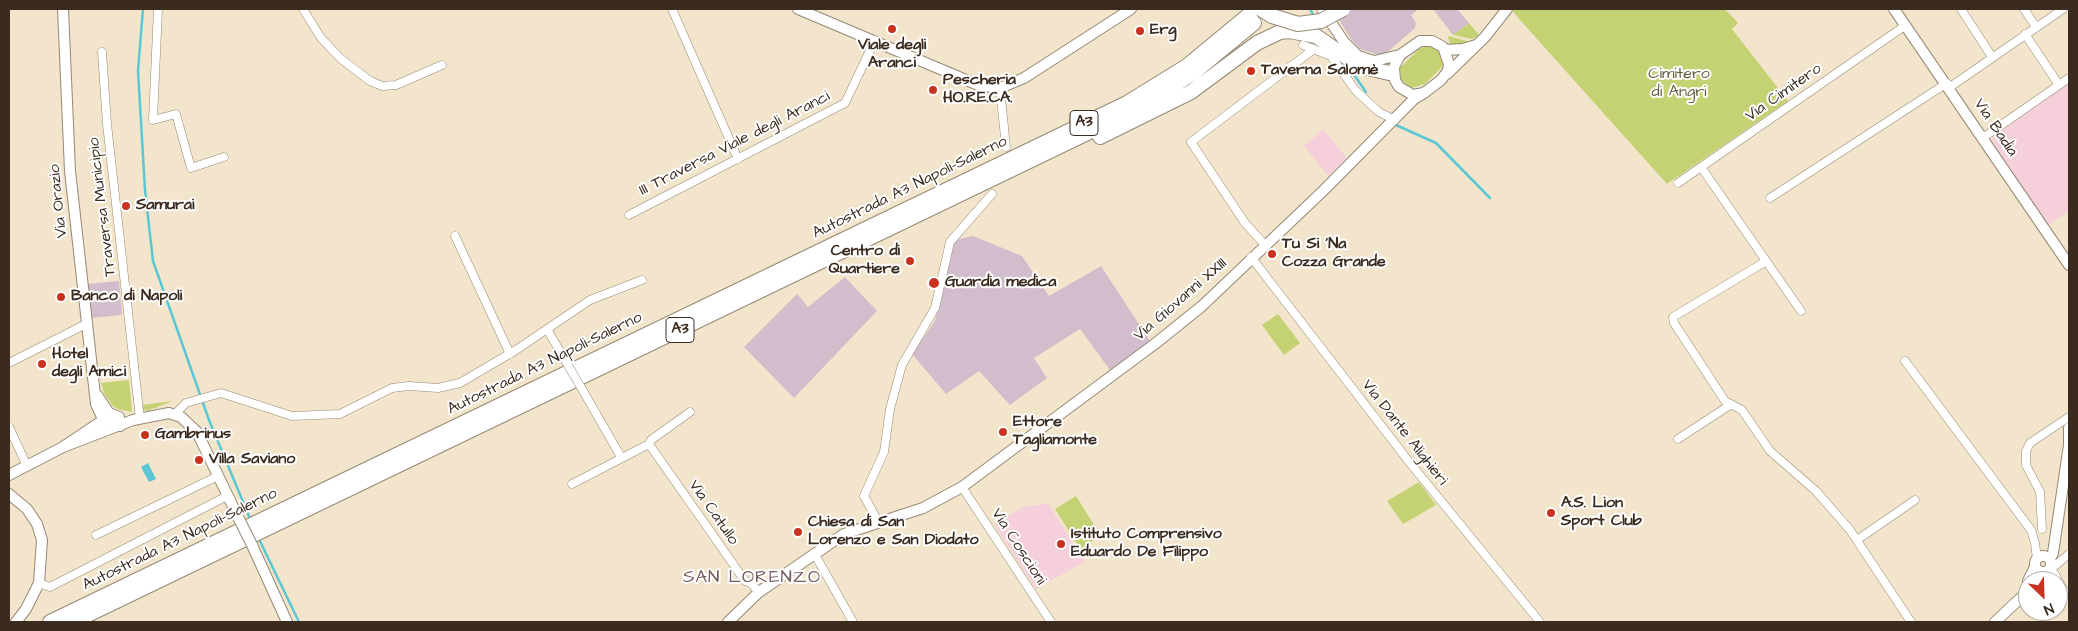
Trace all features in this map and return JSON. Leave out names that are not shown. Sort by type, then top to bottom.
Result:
[{"type":"highway","name":"Autostrada A3 Napoli-Salerno","points":[[50,622],[1127,103],[1187,66],[1256,9]]},
{"type":"highway","points":[[1261,9],[1272,16],[1298,24],[1321,21],[1343,9]]},
{"type":"highway","name":"Autostrada A3 Napoli-Salerno","points":[[73,622],[1132,112],[1166,92],[1212,60],[1269,9]]},
{"type":"highway","points":[[978,186],[1035,165],[1163,107],[1190,92],[1257,43],[1280,32],[1289,31],[1316,36],[1359,66],[1394,80]]},
{"type":"street","name":"Via Orazio","points":[[63,9],[70,171],[97,411]]},
{"type":"street","points":[[158,9],[153,120],[176,114],[191,168],[224,157]]},
{"type":"street","points":[[303,9],[321,38],[340,58],[370,81],[382,86],[396,85],[442,65]]},
{"type":"street","points":[[672,9],[738,159]]},
{"type":"street","points":[[798,9],[876,40],[978,85],[1000,88],[1024,78],[1131,9]]},
{"type":"street","points":[[1322,9],[1350,50],[1358,56],[1374,61],[1413,95],[1424,93],[1445,77],[1507,9]]},
{"type":"street","name":"Via Badia","points":[[1894,9],[1984,137],[2069,265]]},
{"type":"street","points":[[1961,9],[1992,57]]},
{"type":"street","points":[[2024,9],[2036,26]]},
{"type":"street","points":[[1770,198],[1992,57],[2063,9]]},
{"type":"street","name":"Via Cimitero","points":[[1678,183],[1906,25]]},
{"type":"street","points":[[2025,34],[2059,85]]},
{"type":"street","name":"III Traversa Viale degli Aranci","points":[[629,215],[845,102],[876,40]]},
{"type":"street","points":[[1374,61],[1400,55],[1420,41],[1432,41],[1445,50],[1463,49],[1476,45]]},
{"type":"street","points":[[1303,45],[1331,56],[1356,91],[1379,112],[1398,116],[1402,95],[1394,80],[1394,67],[1400,55]]},
{"type":"street","points":[[1265,245],[1236,210],[1191,142],[1314,49]]},
{"type":"street","points":[[1445,50],[1449,64],[1445,77]]},
{"type":"street","name":"Traversa Municipio","points":[[102,52],[107,124],[137,419]]},
{"type":"street","points":[[1984,137],[2069,78]]},
{"type":"street","points":[[1000,88],[1006,147]]},
{"type":"street","name":"Via Giovanni XXIII","points":[[728,622],[759,592],[844,534],[923,508],[962,487],[1176,328],[1424,93]]},
{"type":"street","points":[[1701,167],[1801,312]]},
{"type":"street","points":[[878,523],[864,496],[884,452],[890,408],[902,365],[935,308],[950,242],[992,194]]},
{"type":"street","points":[[455,236],[510,354]]},
{"type":"street","name":"Via Dante Alighieri","points":[[1251,257],[1410,464],[1540,622]]},
{"type":"street","points":[[1764,258],[1763,263],[1674,317],[1674,323],[1725,401],[1730,405],[1738,406],[1742,410],[1770,451],[1816,491],[1857,540],[1911,622]]},
{"type":"street","points":[[174,415],[188,402],[221,393],[292,416],[340,414],[392,388],[409,386],[438,388],[460,383],[510,354],[590,300],[642,280]]},
{"type":"street","points":[[9,363],[88,323]]},
{"type":"street","points":[[546,329],[621,457]]},
{"type":"street","points":[[1905,361],[2031,530],[2044,566],[2069,600]]},
{"type":"street","points":[[95,389],[98,399],[113,419]]},
{"type":"street","points":[[1678,439],[1730,405]]},
{"type":"street","points":[[86,436],[97,411],[113,419],[137,419],[169,413],[191,424],[197,432],[252,545],[287,622]]},
{"type":"street","points":[[572,484],[649,444],[650,440],[690,412]]},
{"type":"street","points":[[2042,529],[2040,492],[2026,465],[2026,451],[2030,443],[2069,417]]},
{"type":"street","points":[[9,475],[86,436],[113,419]]},
{"type":"street","points":[[86,436],[113,419]]},
{"type":"street","points":[[9,427],[27,466]]},
{"type":"street","points":[[2044,566],[2055,532],[2069,446],[2069,428]]},
{"type":"street","name":"Via Catullo","points":[[649,444],[745,581],[751,583],[759,592]]},
{"type":"street","points":[[96,535],[218,476]]},
{"type":"street","name":"Via Coscioni","points":[[962,487],[1051,622]]},
{"type":"street","points":[[9,494],[28,509],[37,524],[42,540],[40,583],[26,609],[16,622]]},
{"type":"street","points":[[40,583],[50,587],[228,496]]},
{"type":"street","points":[[1857,540],[1915,500]]},
{"type":"street","points":[[2031,530],[2042,529],[2055,532]]},
{"type":"street","points":[[814,553],[853,622]]},
{"type":"street","points":[[2044,566],[2069,554]]},
{"type":"street","points":[[1995,622],[2018,600]]},
{"type":"shaded area","points":[[1332,9],[1419,9],[1411,15],[1416,23],[1415,28],[1383,56],[1360,49],[1351,39]]},
{"type":"shaded area","points":[[1433,9],[1457,9],[1469,23],[1453,35]]},
{"type":"shaded area","points":[[2069,82],[2069,211],[2047,226],[1991,139]]},
{"type":"shaded area","points":[[1323,129],[1347,158],[1328,176],[1304,146]]},
{"type":"shaded area","points":[[973,236],[1022,256],[1049,296],[1101,266],[1150,341],[1110,370],[1080,329],[1034,358],[1047,378],[1010,405],[979,371],[946,394],[912,354],[935,321],[955,240]]},
{"type":"shaded area","points":[[845,277],[877,311],[794,398],[744,347],[797,294],[808,307]]},
{"type":"shaded area","points":[[119,281],[122,315],[91,318],[88,284]]},
{"type":"shaded area","points":[[1048,503],[1085,562],[1036,589],[994,524],[1021,508]]},
{"type":"green space","name":"Cimitero di Angri","points":[[1514,9],[1725,9],[1738,23],[1732,29],[1788,101],[1667,184],[1520,20],[1513,11]]},
{"type":"green space","points":[[1469,23],[1479,35],[1472,39],[1453,35]]},
{"type":"green space","points":[[1448,36],[1471,42],[1462,46],[1450,46]]},
{"type":"green space","points":[[1427,46],[1437,49],[1441,53],[1443,66],[1425,84],[1411,88],[1401,80],[1400,68],[1419,49]]},
{"type":"green space","points":[[1278,314],[1300,343],[1284,355],[1262,325]]},
{"type":"green space","points":[[129,380],[132,412],[117,409],[112,405],[104,393],[101,383]]},
{"type":"green space","points":[[173,401],[147,411],[143,409],[142,405]]},
{"type":"green space","points":[[1419,482],[1436,505],[1403,524],[1387,501]]},
{"type":"green space","points":[[1076,496],[1101,536],[1080,549],[1055,509]]},
{"type":"water","points":[[148,463],[156,479],[149,482],[141,467]]},
{"type":"waterway","points":[[143,9],[138,71],[145,190],[153,261],[209,420],[251,521]]},
{"type":"waterway","points":[[1310,9],[1314,16]]},
{"type":"waterway","points":[[1350,69],[1366,92]]},
{"type":"waterway","points":[[1396,125],[1436,143],[1490,198]]},
{"type":"waterway","points":[[258,537],[299,622]]},
{"type":"place","name":"Viale degli Aranci","points":[[892,29]]},
{"type":"place","name":"Erg","points":[[1140,31]]},
{"type":"place","name":"Taverna Salomè","points":[[1251,71]]},
{"type":"place","name":"Pescheria HO.RE.CA.","points":[[933,90]]},
{"type":"place","name":"Samurai","points":[[126,206]]},
{"type":"place","name":"Tu Si 'Na Cozza Grande","points":[[1272,254]]},
{"type":"place","name":"Centro di Quartiere","points":[[910,261]]},
{"type":"place","name":"Guardia medica","points":[[934,283]]},
{"type":"place","name":"Banco di Napoli","points":[[61,297]]},
{"type":"place","name":"Hotel degli Amici","points":[[42,364]]},
{"type":"place","name":"Ettore Tagliamonte","points":[[1003,432]]},
{"type":"place","name":"Gambrinus","points":[[145,435]]},
{"type":"place","name":"Villa Saviano","points":[[199,460]]},
{"type":"place","name":"A.S. Lion Sport Club","points":[[1551,513]]},
{"type":"place","name":"Chiesa di San Lorenzo e San Diodato","points":[[798,532]]},
{"type":"place","name":"Istituto Comprensivo Eduardo De Filippo","points":[[1061,544]]},
{"type":"district","name":"SAN LORENZO","points":[[752,578]]}]
